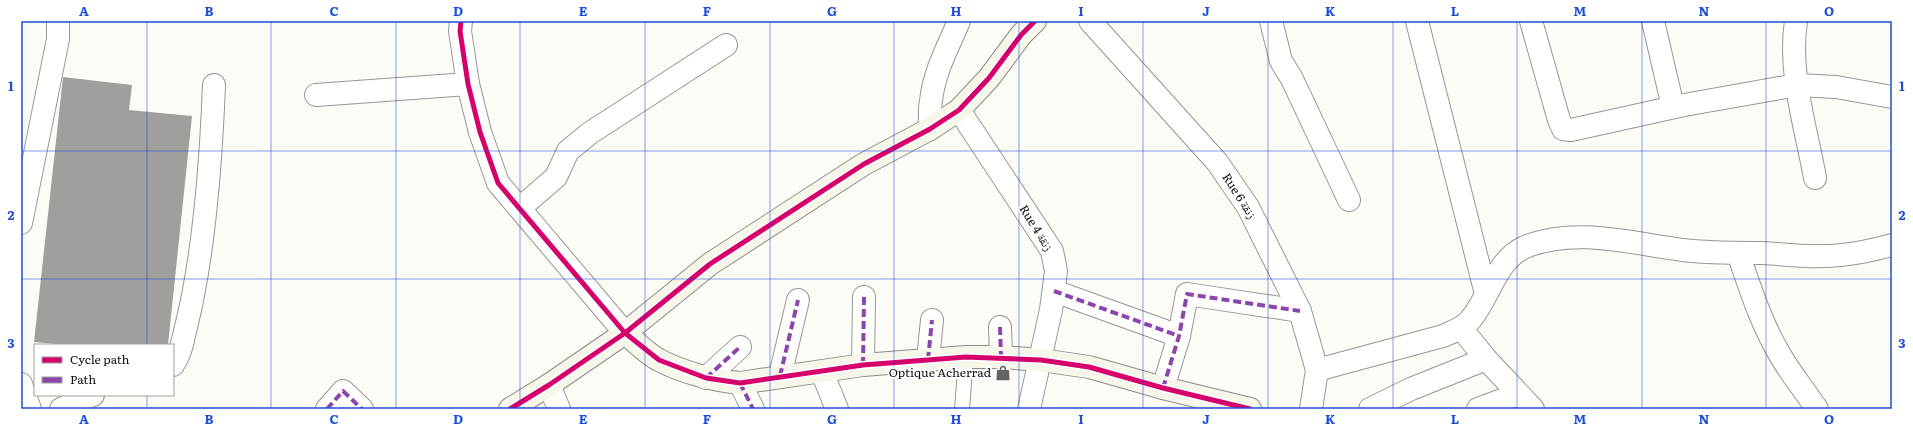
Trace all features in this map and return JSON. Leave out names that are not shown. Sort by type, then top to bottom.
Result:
[{"type":"street","points":[[21,223],[58,39],[58,21]]},
{"type":"street","points":[[461,21],[460,31],[468,84],[480,132],[498,182],[625,333],[659,360],[706,378],[740,383],[863,365],[966,357],[1001,357],[1041,360],[1089,367],[1163,388],[1250,409]]},
{"type":"street","points":[[930,129],[930,102],[934,82],[939,66],[959,21]]},
{"type":"street","points":[[510,409],[550,386],[625,333],[710,264],[864,164],[930,129],[959,110],[989,78],[1021,35],[1035,21]]},
{"type":"street","name":"Rue 6 زنقة","points":[[1090,21],[1217,162],[1248,208],[1300,311],[1317,370],[1310,409]]},
{"type":"street","points":[[1271,21],[1281,61],[1292,79],[1349,200]]},
{"type":"street","points":[[1417,21],[1486,294]]},
{"type":"street","points":[[1531,21],[1559,120],[1563,129],[1579,129],[1736,94],[1797,85],[1836,87],[1892,97]]},
{"type":"street","points":[[1653,21],[1673,107]]},
{"type":"street","points":[[1796,21],[1795,56],[1797,85],[1815,178]]},
{"type":"street","points":[[520,208],[556,177],[568,150],[726,45]]},
{"type":"street","points":[[316,95],[468,84]]},
{"type":"street","points":[[174,363],[180,354],[194,295],[203,230],[213,123],[214,85]]},
{"type":"street","name":"Rue 4 زنقة","points":[[959,110],[1052,251],[1056,271],[1054,291],[1041,360],[1029,409]]},
{"type":"street","points":[[1317,370],[1436,338],[1462,328],[1471,319],[1499,270],[1511,257],[1525,247],[1550,241],[1580,237],[1617,240],[1694,251],[1824,256],[1866,251],[1892,245]]},
{"type":"street","points":[[1738,253],[1758,310],[1780,357],[1816,409]]},
{"type":"street","points":[[1054,291],[1179,336]]},
{"type":"street","points":[[1163,388],[1179,336],[1187,294],[1300,311]]},
{"type":"street","points":[[863,365],[864,297]]},
{"type":"street","points":[[780,376],[798,300]]},
{"type":"street","points":[[928,360],[932,320]]},
{"type":"street","points":[[1000,327],[1001,357]]},
{"type":"street","points":[[1462,328],[1486,359],[1533,409]]},
{"type":"street","points":[[706,378],[740,347]]},
{"type":"street","points":[[1370,409],[1411,389],[1486,359]]},
{"type":"street","points":[[822,372],[837,409]]},
{"type":"street","points":[[740,383],[753,409]]},
{"type":"street","points":[[21,384],[30,409]]},
{"type":"street","points":[[550,386],[558,409]]},
{"type":"street","points":[[327,409],[343,391],[362,409]]},
{"type":"street","points":[[1478,409],[1518,394]]},
{"type":"street","points":[[61,409],[77,400],[90,396]]},
{"type":"lane","points":[[962,409],[966,357]]},
{"type":"building","points":[[63,77],[132,85],[129,110],[192,116],[168,344],[56,344],[34,342]]},
{"type":"marked path","points":[[1054,291],[1179,336]]},
{"type":"marked path","points":[[1163,388],[1179,336],[1187,294],[1300,311]]},
{"type":"marked path","points":[[863,365],[864,297]]},
{"type":"marked path","points":[[780,376],[798,300]]},
{"type":"marked path","points":[[928,360],[932,320]]},
{"type":"marked path","points":[[1000,327],[1001,357]]},
{"type":"marked path","points":[[706,378],[740,347]]},
{"type":"marked path","points":[[740,383],[753,409]]},
{"type":"marked path","points":[[327,409],[343,391],[362,409]]},
{"type":"cycle path","points":[[461,21],[460,31],[468,84],[480,132],[498,183],[625,333],[659,360],[706,378],[740,383],[863,365],[966,357],[1041,360],[1089,367],[1163,388],[1250,409]]},
{"type":"cycle path","points":[[510,409],[549,385],[625,333],[710,264],[864,164],[930,129],[959,110],[989,78],[1021,35],[1035,21]]},
{"type":"place","name":"Optique Acherrad","points":[[1003,373]]}]
